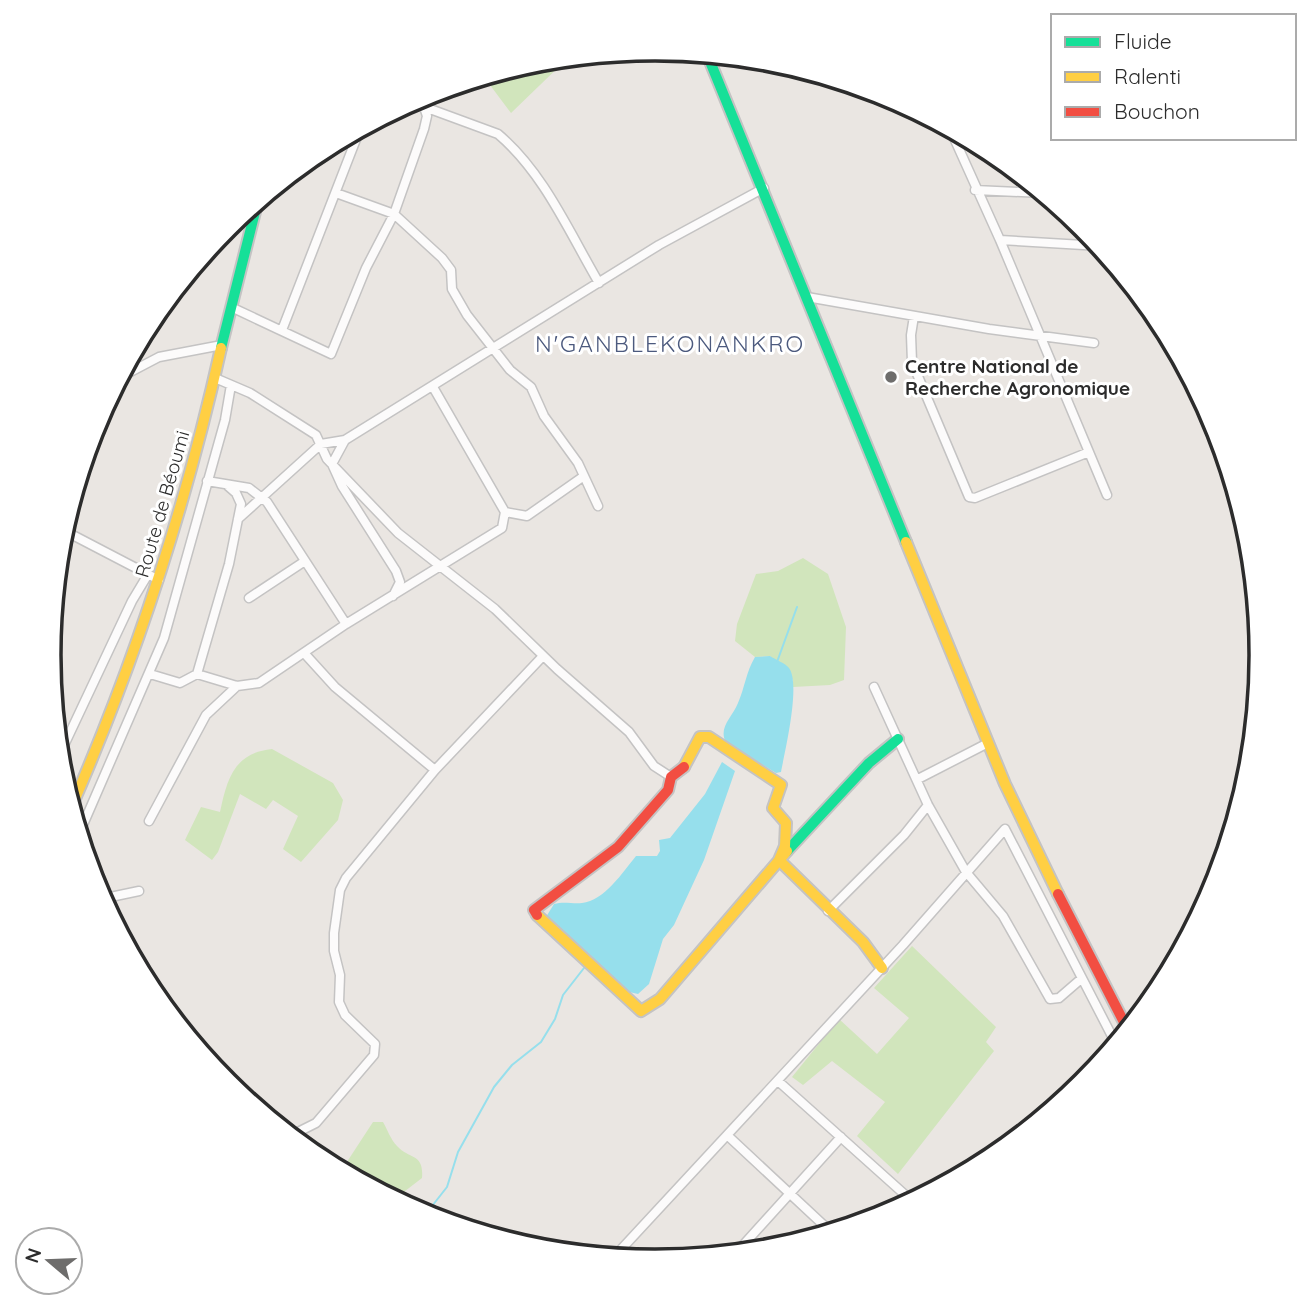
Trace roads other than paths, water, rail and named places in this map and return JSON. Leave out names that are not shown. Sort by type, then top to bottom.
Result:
[{"type":"main road","points":[[711,64],[988,743],[1077,934],[1123,1020]]},
{"type":"main road","name":"Route de Béoumi","points":[[77,792],[127,673],[159,580],[215,377],[253,219]]},
{"type":"main road","points":[[779,860],[785,846],[786,823],[773,808],[781,785],[709,737],[700,737],[688,764],[671,776],[668,790],[618,847],[534,910],[538,917],[641,1011],[660,999],[779,860],[869,763],[898,739]]},
{"type":"main road","points":[[779,860],[828,911],[863,942],[882,968]]},
{"type":"street","points":[[425,107],[498,134],[523,157],[537,175],[599,283]]},
{"type":"street","points":[[231,307],[331,354],[366,268],[394,214],[424,129],[427,116],[424,108]]},
{"type":"street","points":[[282,330],[355,143]]},
{"type":"street","points":[[956,143],[1000,240],[1038,336],[1107,495]]},
{"type":"street","points":[[332,464],[335,453],[345,440],[494,350],[659,245],[764,188]]},
{"type":"street","points":[[975,190],[1026,192]]},
{"type":"street","points":[[336,193],[394,214],[446,263],[451,270],[452,289],[457,298],[510,370],[531,387],[544,416],[584,476],[598,506]]},
{"type":"street","points":[[1000,240],[1084,245]]},
{"type":"street","points":[[807,297],[1094,343]]},
{"type":"street","points":[[914,316],[911,356],[969,498],[975,498],[1088,452]]},
{"type":"street","points":[[135,370],[159,357],[223,345]]},
{"type":"street","points":[[215,377],[284,413],[316,435],[342,486],[396,571],[400,582],[392,598]]},
{"type":"street","points":[[85,821],[150,674],[183,576],[231,385]]},
{"type":"street","points":[[150,674],[180,683],[197,674],[237,686],[259,683],[346,624],[502,528],[505,512],[433,387]]},
{"type":"street","points":[[238,519],[261,495],[321,444],[345,440]]},
{"type":"street","points":[[332,464],[398,533],[495,609],[639,742],[654,766],[671,776]]},
{"type":"street","points":[[505,512],[527,516],[584,476]]},
{"type":"street","points":[[207,481],[249,488],[261,495],[276,513],[346,624]]},
{"type":"street","points":[[197,674],[229,564],[241,504],[236,493],[228,486]]},
{"type":"street","points":[[74,536],[159,580]]},
{"type":"street","points":[[249,598],[305,561]]},
{"type":"street","points":[[67,738],[131,601],[147,576]]},
{"type":"street","points":[[305,654],[335,687],[435,770]]},
{"type":"street","points":[[300,1131],[316,1123],[374,1055],[375,1044],[345,1015],[339,1002],[340,975],[334,951],[340,890],[346,878],[435,770],[543,656]]},
{"type":"street","points":[[149,821],[206,715],[237,686]]},
{"type":"street","points":[[874,687],[928,805],[966,872],[1003,916],[1050,999],[1059,998],[1081,979]]},
{"type":"street","points":[[918,779],[988,743]]},
{"type":"street","points":[[828,911],[904,835],[928,805]]},
{"type":"street","points":[[623,1247],[882,968],[1004,829],[1111,1034]]},
{"type":"street","points":[[112,897],[139,891]]},
{"type":"street","points":[[778,1081],[904,1194]]},
{"type":"street","points":[[727,1135],[823,1224]]},
{"type":"street","points":[[746,1241],[841,1137]]},
{"type":"water","points":[[770,656],[789,668],[793,688],[791,718],[781,772],[776,773],[726,743],[724,737],[727,723],[738,703],[755,657]]},
{"type":"water","points":[[722,762],[735,771],[704,860],[674,925],[663,939],[649,984],[638,994],[625,991],[546,917],[554,904],[582,903],[598,897],[612,885],[636,856],[657,856],[660,851],[659,840],[670,838],[705,794]]},
{"type":"waterway","points":[[777,662],[797,607]]},
{"type":"waterway","points":[[432,1206],[447,1187],[458,1152],[494,1087],[512,1065],[541,1042],[555,1019],[563,995],[584,968]]},
{"type":"place","name":"Centre National de Recherche Agronomique","points":[[891,377]]},
{"type":"district","name":"N'GANBLEKONANKRO","points":[[670,343]]}]
